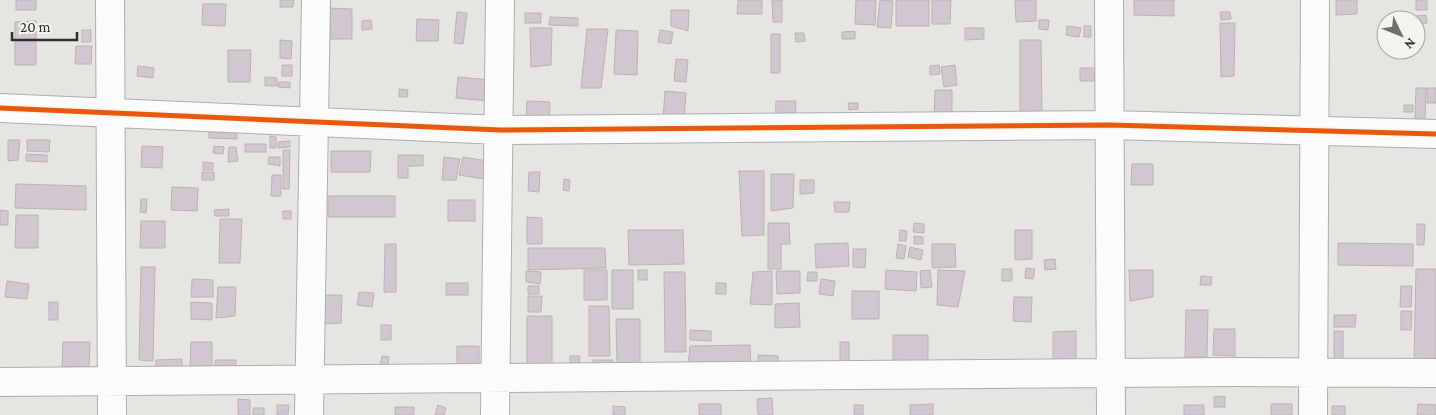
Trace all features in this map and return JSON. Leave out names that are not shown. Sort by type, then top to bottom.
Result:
[{"type":"street","points":[[110,0],[112,415]]},
{"type":"street","points":[[309,415],[312,122],[316,0]]},
{"type":"street","points":[[495,415],[500,130],[500,0]]},
{"type":"street","points":[[1109,0],[1111,415]]},
{"type":"street","points":[[1313,415],[1315,0]]},
{"type":"street","points":[[0,108],[500,130],[1110,125],[1436,134]]},
{"type":"street","points":[[0,382],[1111,373],[1436,373]]},
{"type":"building","points":[[16,0],[36,0],[36,10],[16,10]]},
{"type":"building","points":[[280,0],[294,0],[293,7],[280,7]]},
{"type":"building","points":[[738,0],[762,0],[762,14],[737,14]]},
{"type":"building","points":[[772,0],[782,0],[782,22],[773,22]]},
{"type":"building","points":[[856,0],[876,0],[875,25],[855,24]]},
{"type":"building","points":[[880,0],[893,1],[891,28],[877,27]]},
{"type":"building","points":[[896,0],[929,0],[929,26],[896,26]]},
{"type":"building","points":[[932,0],[951,0],[950,24],[932,24]]},
{"type":"building","points":[[1015,0],[1036,0],[1036,21],[1016,22]]},
{"type":"building","points":[[1134,0],[1174,0],[1174,16],[1134,15]]},
{"type":"building","points":[[1336,0],[1357,0],[1357,14],[1336,15]]},
{"type":"building","points":[[1416,0],[1427,0],[1427,10],[1416,10]]},
{"type":"building","points":[[203,4],[226,4],[225,26],[202,25]]},
{"type":"building","points":[[329,8],[352,9],[352,39],[331,39]]},
{"type":"building","points":[[671,10],[689,10],[688,31],[671,26]]},
{"type":"building","points":[[457,12],[467,13],[463,44],[454,43]]},
{"type":"building","points":[[1220,12],[1230,12],[1231,19],[1221,20]]},
{"type":"building","points":[[525,13],[541,13],[541,23],[525,23]]},
{"type":"building","points":[[550,17],[578,18],[578,26],[549,25]]},
{"type":"building","points":[[417,19],[439,20],[438,41],[416,41]]},
{"type":"building","points":[[371,20],[372,29],[362,30],[362,21]]},
{"type":"building","points":[[1039,20],[1049,20],[1048,30],[1039,29]]},
{"type":"building","points":[[36,21],[36,65],[15,65],[15,22]]},
{"type":"building","points":[[1220,23],[1235,23],[1234,76],[1221,77]]},
{"type":"building","points":[[1067,26],[1081,28],[1079,37],[1066,35]]},
{"type":"building","points":[[1084,26],[1091,26],[1091,37],[1084,37]]},
{"type":"building","points":[[530,28],[552,28],[551,65],[531,67]]},
{"type":"building","points":[[965,28],[984,28],[984,39],[965,40]]},
{"type":"building","points":[[587,29],[608,29],[601,88],[581,88]]},
{"type":"building","points":[[82,30],[91,30],[91,42],[82,42]]},
{"type":"building","points":[[616,30],[638,31],[637,75],[614,74]]},
{"type":"building","points":[[660,30],[673,32],[671,44],[658,42]]},
{"type":"building","points":[[855,31],[855,39],[842,39],[842,32]]},
{"type":"building","points":[[795,33],[804,33],[805,41],[796,42]]},
{"type":"building","points":[[771,34],[780,34],[780,73],[771,73]]},
{"type":"building","points":[[280,40],[292,41],[291,59],[280,58]]},
{"type":"building","points":[[1020,40],[1041,40],[1042,116],[1020,116]]},
{"type":"building","points":[[76,46],[92,46],[91,64],[75,64]]},
{"type":"building","points":[[228,50],[251,50],[250,82],[228,82]]},
{"type":"building","points":[[676,59],[688,60],[686,82],[674,81]]},
{"type":"building","points":[[282,65],[292,65],[292,76],[282,76]]},
{"type":"building","points":[[939,65],[940,74],[930,75],[930,66]]},
{"type":"building","points":[[955,65],[957,85],[944,87],[941,67]]},
{"type":"building","points":[[138,66],[154,68],[153,78],[137,76]]},
{"type":"building","points":[[1080,68],[1095,68],[1095,81],[1080,81]]},
{"type":"building","points":[[265,77],[277,78],[277,86],[265,86]]},
{"type":"building","points":[[458,77],[490,80],[488,101],[456,98]]},
{"type":"building","points":[[279,82],[290,82],[290,88],[278,87]]},
{"type":"building","points":[[1416,88],[1426,88],[1425,119],[1415,119]]},
{"type":"building","points":[[1427,88],[1436,88],[1436,103],[1427,103]]},
{"type":"building","points":[[399,89],[408,90],[407,97],[399,97]]},
{"type":"building","points":[[935,90],[952,90],[952,121],[934,121]]},
{"type":"building","points":[[665,91],[686,93],[684,120],[663,119]]},
{"type":"building","points":[[527,101],[550,102],[549,124],[526,123]]},
{"type":"building","points":[[776,101],[796,101],[795,125],[775,124]]},
{"type":"building","points":[[848,103],[858,103],[858,109],[849,110]]},
{"type":"building","points":[[1404,105],[1413,105],[1413,112],[1404,112]]},
{"type":"building","points":[[209,125],[237,126],[237,139],[209,138]]},
{"type":"building","points":[[270,136],[276,137],[276,148],[270,148]]},
{"type":"building","points":[[8,140],[20,140],[18,160],[8,161]]},
{"type":"building","points":[[27,140],[50,140],[49,152],[27,151]]},
{"type":"building","points":[[290,141],[290,147],[278,148],[278,142]]},
{"type":"building","points":[[245,144],[266,144],[266,152],[245,152]]},
{"type":"building","points":[[142,146],[163,147],[162,168],[141,167]]},
{"type":"building","points":[[214,146],[224,147],[223,154],[213,153]]},
{"type":"building","points":[[229,147],[236,147],[238,161],[228,162]]},
{"type":"building","points":[[283,150],[290,150],[289,189],[283,189]]},
{"type":"building","points":[[331,151],[371,151],[370,172],[331,172]]},
{"type":"building","points":[[26,154],[47,155],[47,162],[26,161]]},
{"type":"building","points":[[398,155],[423,155],[423,166],[408,166],[408,178],[398,178]]},
{"type":"building","points":[[269,157],[280,157],[280,166],[268,164]]},
{"type":"building","points":[[444,157],[460,159],[456,180],[442,180]]},
{"type":"building","points":[[463,157],[487,161],[484,179],[459,175]]},
{"type":"building","points":[[203,162],[213,163],[213,170],[203,170]]},
{"type":"building","points":[[1132,164],[1153,164],[1153,185],[1131,185]]},
{"type":"building","points":[[739,171],[764,171],[764,235],[742,236]]},
{"type":"building","points":[[202,172],[214,172],[214,180],[202,180]]},
{"type":"building","points":[[529,172],[540,172],[539,192],[528,191]]},
{"type":"building","points":[[771,174],[794,174],[793,208],[771,211]]},
{"type":"building","points":[[272,175],[281,175],[281,196],[271,196]]},
{"type":"building","points":[[564,179],[570,180],[569,191],[563,190]]},
{"type":"building","points":[[800,180],[814,180],[814,193],[800,194]]},
{"type":"building","points":[[16,184],[86,186],[86,210],[15,208]]},
{"type":"building","points":[[172,187],[198,188],[197,211],[171,210]]},
{"type":"building","points":[[328,196],[395,196],[395,217],[328,217]]},
{"type":"building","points":[[141,199],[147,199],[146,213],[140,212]]},
{"type":"building","points":[[448,200],[475,200],[475,221],[448,221]]},
{"type":"building","points":[[834,202],[850,202],[849,212],[835,212]]},
{"type":"building","points":[[229,209],[229,216],[215,216],[214,210]]},
{"type":"building","points":[[0,210],[8,211],[8,225],[0,225]]},
{"type":"building","points":[[283,211],[291,211],[291,219],[283,219]]},
{"type":"building","points":[[16,215],[38,215],[38,248],[15,248]]},
{"type":"building","points":[[527,217],[542,218],[542,244],[527,244]]},
{"type":"building","points":[[220,219],[242,219],[240,263],[219,263]]},
{"type":"building","points":[[141,221],[165,221],[165,248],[140,248]]},
{"type":"building","points":[[768,223],[789,223],[790,244],[781,244],[781,269],[768,269]]},
{"type":"building","points":[[914,223],[924,224],[924,233],[913,232]]},
{"type":"building","points":[[1417,224],[1425,224],[1424,245],[1417,245]]},
{"type":"building","points":[[628,230],[683,230],[684,264],[629,265]]},
{"type":"building","points":[[900,230],[907,231],[906,241],[899,241]]},
{"type":"building","points":[[1015,230],[1032,230],[1032,259],[1015,260]]},
{"type":"building","points":[[914,236],[923,237],[923,244],[914,244]]},
{"type":"building","points":[[848,243],[849,266],[816,268],[815,244]]},
{"type":"building","points":[[1338,243],[1413,244],[1413,266],[1338,265]]},
{"type":"building","points":[[385,244],[396,244],[396,292],[384,292]]},
{"type":"building","points":[[898,244],[906,246],[904,259],[896,258]]},
{"type":"building","points":[[932,244],[955,244],[956,267],[932,268]]},
{"type":"building","points":[[910,247],[923,250],[921,260],[908,257]]},
{"type":"building","points":[[528,248],[605,248],[606,268],[528,270]]},
{"type":"building","points":[[853,249],[866,249],[865,268],[853,267]]},
{"type":"building","points":[[1055,259],[1056,269],[1045,270],[1044,260]]},
{"type":"building","points":[[141,267],[155,267],[153,361],[139,360]]},
{"type":"building","points":[[1026,268],[1035,269],[1033,279],[1025,278]]},
{"type":"building","points":[[1002,269],[1012,269],[1012,281],[1002,281]]},
{"type":"building","points":[[1416,269],[1436,269],[1436,361],[1414,361]]},
{"type":"building","points":[[584,270],[607,270],[607,300],[584,300]]},
{"type":"building","points":[[612,270],[633,270],[633,309],[612,309]]},
{"type":"building","points":[[638,270],[647,270],[647,280],[638,280]]},
{"type":"building","points":[[886,270],[917,272],[916,291],[885,289]]},
{"type":"building","points":[[930,270],[932,287],[921,288],[920,271]]},
{"type":"building","points":[[938,270],[965,271],[958,307],[937,305]]},
{"type":"building","points":[[1129,270],[1153,270],[1153,297],[1130,301]]},
{"type":"building","points":[[526,271],[541,272],[540,284],[526,282]]},
{"type":"building","points":[[772,271],[772,305],[750,304],[753,272]]},
{"type":"building","points":[[776,271],[800,271],[800,293],[777,294]]},
{"type":"building","points":[[664,272],[685,272],[686,352],[665,352]]},
{"type":"building","points":[[808,272],[817,272],[817,281],[807,281]]},
{"type":"building","points":[[1201,276],[1212,277],[1211,285],[1200,285]]},
{"type":"building","points":[[192,279],[213,280],[213,297],[191,297]]},
{"type":"building","points":[[821,279],[835,281],[833,296],[819,294]]},
{"type":"building","points":[[7,281],[29,284],[27,299],[5,297]]},
{"type":"building","points":[[446,283],[468,283],[468,295],[446,295]]},
{"type":"building","points":[[716,283],[726,283],[726,294],[716,294]]},
{"type":"building","points":[[528,286],[539,286],[539,294],[528,294]]},
{"type":"building","points":[[1401,286],[1412,286],[1411,307],[1400,307]]},
{"type":"building","points":[[218,287],[236,287],[235,316],[216,318]]},
{"type":"building","points":[[852,291],[879,291],[879,319],[852,319]]},
{"type":"building","points":[[359,292],[374,293],[372,307],[357,305]]},
{"type":"building","points":[[323,295],[342,295],[341,323],[323,324]]},
{"type":"building","points":[[528,296],[542,296],[541,312],[528,312]]},
{"type":"building","points":[[1014,297],[1032,297],[1031,322],[1013,321]]},
{"type":"building","points":[[49,302],[58,302],[58,320],[49,320]]},
{"type":"building","points":[[191,302],[212,303],[212,320],[191,319]]},
{"type":"building","points":[[799,303],[800,327],[775,328],[775,304]]},
{"type":"building","points":[[589,306],[609,306],[610,356],[589,356]]},
{"type":"building","points":[[1186,310],[1208,310],[1207,357],[1185,357]]},
{"type":"building","points":[[1401,311],[1412,311],[1411,330],[1401,330]]},
{"type":"building","points":[[1334,315],[1356,315],[1355,327],[1334,327]]},
{"type":"building","points":[[527,316],[552,316],[552,365],[527,364]]},
{"type":"building","points":[[616,319],[640,319],[640,365],[617,365]]},
{"type":"building","points":[[381,325],[391,325],[391,340],[381,340]]},
{"type":"building","points":[[1214,329],[1235,329],[1235,356],[1213,355]]},
{"type":"building","points":[[690,330],[711,331],[711,341],[690,340]]},
{"type":"building","points":[[1076,331],[1076,364],[1053,364],[1053,332]]},
{"type":"building","points":[[1334,331],[1343,331],[1343,361],[1334,362]]},
{"type":"building","points":[[893,335],[928,335],[928,362],[893,363]]},
{"type":"building","points":[[63,342],[90,342],[89,367],[62,367]]},
{"type":"building","points":[[191,342],[212,342],[212,366],[190,366]]},
{"type":"building","points":[[840,342],[849,342],[849,362],[840,362]]},
{"type":"building","points":[[750,345],[751,366],[688,367],[690,346]]},
{"type":"building","points":[[457,346],[479,346],[479,367],[457,367]]},
{"type":"building","points":[[758,355],[778,356],[778,364],[758,363]]},
{"type":"building","points":[[382,356],[389,357],[388,367],[380,366]]},
{"type":"building","points":[[570,356],[580,356],[579,365],[570,365]]},
{"type":"building","points":[[182,359],[182,371],[156,371],[156,360]]},
{"type":"building","points":[[215,360],[236,360],[236,370],[215,369]]},
{"type":"building","points":[[593,360],[613,360],[613,366],[593,366]]},
{"type":"building","points":[[1225,396],[1225,407],[1214,407],[1214,397]]},
{"type":"building","points":[[772,398],[773,415],[758,415],[757,399]]},
{"type":"building","points":[[238,399],[250,400],[250,415],[238,415]]},
{"type":"building","points":[[699,404],[721,404],[721,415],[699,415]]},
{"type":"building","points":[[933,404],[933,415],[910,415],[910,405]]},
{"type":"building","points":[[1271,404],[1292,404],[1292,415],[1271,415]]},
{"type":"building","points":[[1418,404],[1436,405],[1436,415],[1417,415]]},
{"type":"building","points":[[277,405],[289,405],[288,415],[277,415]]},
{"type":"building","points":[[438,405],[446,408],[444,415],[435,415]]},
{"type":"building","points":[[854,405],[863,405],[863,415],[854,415]]},
{"type":"building","points":[[1184,405],[1204,405],[1204,415],[1184,415]]},
{"type":"building","points":[[613,406],[625,407],[625,415],[613,415]]},
{"type":"building","points":[[1332,406],[1345,406],[1345,415],[1332,415]]},
{"type":"building","points":[[395,407],[414,407],[414,415],[395,415]]},
{"type":"building","points":[[253,408],[264,408],[264,415],[253,415]]},
{"type":"cycle path","points":[[0,108],[500,130],[1110,125],[1436,134]]}]
